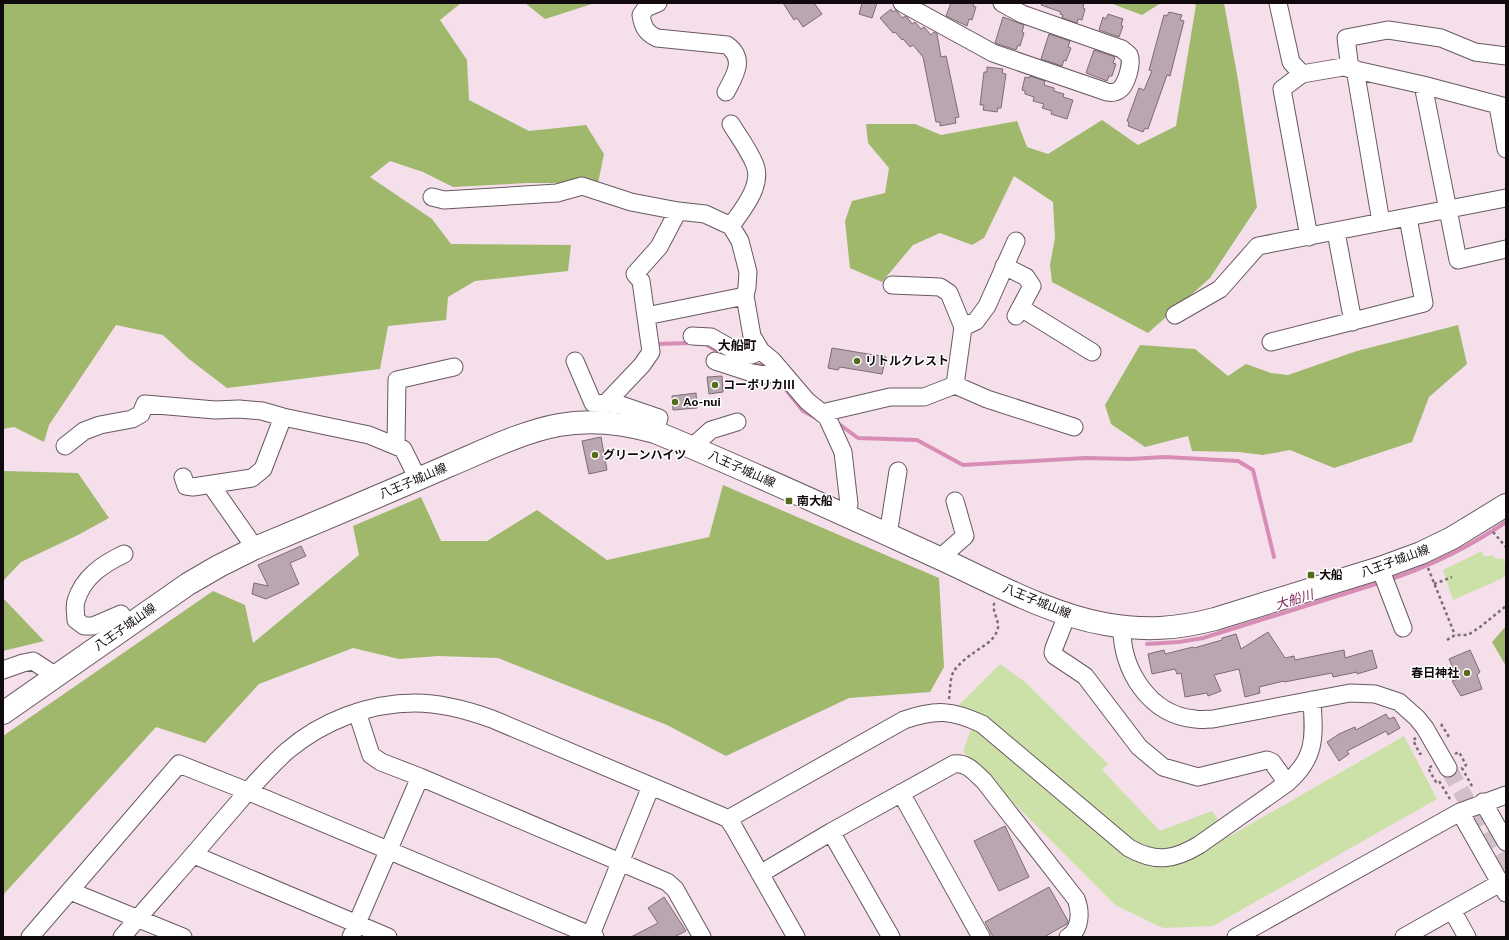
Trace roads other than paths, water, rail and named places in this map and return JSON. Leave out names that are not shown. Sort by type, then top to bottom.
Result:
[{"type":"main road","name":"八王子城山線","points":[[3,713],[188,584],[219,566],[255,548],[516,438],[537,430],[558,425],[583,422],[604,422],[630,425],[655,432],[692,447],[888,534],[1029,599],[1068,615],[1104,624],[1143,629],[1189,626],[1383,577],[1485,519],[1506,505]]},
{"type":"street","points":[[658,3],[646,8],[641,16],[643,26],[649,34],[657,38],[726,45],[733,50],[738,64],[735,76],[726,92]]},
{"type":"street","points":[[902,3],[993,53],[1107,92],[1114,93],[1120,90],[1125,83],[1131,62],[1128,55],[1122,49],[1022,14],[1002,3]]},
{"type":"street","points":[[1278,3],[1291,62],[1302,74]]},
{"type":"street","points":[[1381,222],[1346,38],[1388,30],[1441,38],[1475,52],[1506,56]]},
{"type":"street","points":[[1309,237],[1282,89],[1302,74],[1343,67],[1423,85],[1502,106],[1506,149]]},
{"type":"street","points":[[1423,85],[1458,260],[1506,249]]},
{"type":"street","points":[[731,124],[756,166],[756,184],[748,202],[731,226]]},
{"type":"street","points":[[432,197],[444,200],[550,193],[582,186],[631,202],[678,211],[705,214],[731,226],[740,241],[748,272],[745,296],[752,336],[761,351],[772,360],[807,401],[828,420],[843,452],[849,504],[846,516]]},
{"type":"street","points":[[1175,314],[1220,289],[1258,246],[1506,198]]},
{"type":"street","points":[[605,404],[642,365],[651,352],[641,281],[635,274],[659,247],[678,211]]},
{"type":"street","points":[[1271,342],[1424,303],[1408,218]]},
{"type":"street","points":[[1336,232],[1353,322]]},
{"type":"street","points":[[963,327],[976,321],[987,306],[1016,241]]},
{"type":"street","points":[[1004,266],[1026,277],[1032,286],[1019,312],[1092,352]]},
{"type":"street","points":[[892,285],[940,287],[949,293],[963,327],[955,385]]},
{"type":"street","points":[[646,316],[745,296]]},
{"type":"street","points":[[692,336],[711,337],[732,349],[751,355],[761,351]]},
{"type":"street","points":[[575,360],[593,403],[621,405],[659,418],[655,432]]},
{"type":"street","points":[[715,361],[752,374],[766,375],[780,369]]},
{"type":"street","points":[[396,446],[397,380],[454,366]]},
{"type":"street","points":[[828,420],[890,397],[924,397],[955,385],[987,399],[1074,427]]},
{"type":"street","points":[[65,446],[84,431],[132,419],[141,414],[145,404],[215,410],[239,409],[262,411],[283,417],[369,435],[403,449],[418,479]]},
{"type":"street","points":[[183,477],[186,486],[193,487],[211,486],[252,478],[263,469],[283,417]]},
{"type":"street","points":[[692,447],[711,430],[737,422]]},
{"type":"street","points":[[888,534],[898,471]]},
{"type":"street","points":[[211,486],[255,548]]},
{"type":"street","points":[[940,558],[965,536],[955,501]]},
{"type":"street","points":[[124,554],[95,570],[84,584],[75,602],[76,620],[84,626],[93,626],[121,614],[128,625]]},
{"type":"street","points":[[1383,577],[1403,628]]},
{"type":"street","points":[[1068,615],[1054,648],[1055,656],[1085,676],[1139,747],[1163,767],[1198,777],[1267,760],[1272,762],[1287,783]]},
{"type":"street","points":[[1122,627],[1124,650],[1131,671],[1138,684],[1146,695],[1155,702],[1178,715],[1194,719],[1213,719],[1350,693],[1362,692],[1375,694],[1399,702],[1408,709],[1425,728],[1448,768]]},
{"type":"street","points":[[3,670],[33,661],[56,676]]},
{"type":"street","points":[[728,819],[904,720],[927,714],[948,712],[967,717],[982,724],[1129,848],[1156,858],[1166,858],[1187,852],[1298,774],[1312,748],[1312,700]]},
{"type":"street","points":[[122,937],[194,855],[247,791],[274,764],[303,739],[319,728],[357,712],[415,703],[454,707],[492,719],[728,819],[796,937]]},
{"type":"street","points":[[357,712],[371,755],[381,762],[420,777],[667,882],[674,889],[702,937]]},
{"type":"street","points":[[30,937],[179,764],[247,791],[592,936],[650,786]]},
{"type":"street","points":[[760,874],[831,832],[954,764],[963,764],[984,782],[1076,899],[1080,911],[1076,930],[1068,937]]},
{"type":"street","points":[[354,930],[420,777]]},
{"type":"street","points":[[901,793],[981,937]]},
{"type":"street","points":[[1236,937],[1460,812],[1483,802],[1506,795]]},
{"type":"street","points":[[1483,802],[1506,842]]},
{"type":"street","points":[[1404,937],[1452,910],[1503,888],[1460,812]]},
{"type":"street","points":[[831,832],[891,937]]},
{"type":"street","points":[[194,855],[354,930],[388,937]]},
{"type":"street","points":[[70,891],[183,937]]},
{"type":"street","points":[[1452,910],[1468,937]]},
{"type":"waterway","points":[[656,344],[691,343]]},
{"type":"waterway","points":[[704,343],[723,355]]},
{"type":"waterway","points":[[750,365],[766,365],[768,368]]},
{"type":"waterway","points":[[775,376],[803,411],[816,418]]},
{"type":"waterway","points":[[835,423],[839,424],[858,438],[917,440],[963,465],[1085,458],[1130,459],[1165,457],[1238,461],[1253,470],[1274,557]]},
{"type":"waterway","name":"大船川","points":[[1388,580],[1419,569],[1449,555],[1478,540],[1506,522]]},
{"type":"waterway","name":"大船川","points":[[1147,644],[1179,642],[1203,638],[1382,582]]},
{"type":"tunnel","points":[[1448,768],[1506,869]]},
{"type":"place","name":"リトルクレスト","points":[[857,361]]},
{"type":"place","name":"コーポリカⅢ","points":[[715,385]]},
{"type":"place","name":"Ao-nui","points":[[675,402]]},
{"type":"place","name":"グリーンハイツ","points":[[595,455]]},
{"type":"place","name":"南大船","points":[[789,501]]},
{"type":"place","name":"大船","points":[[1311,575]]},
{"type":"place","name":"春日神社","points":[[1467,673]]},
{"type":"district","name":"大船町","points":[[737,345]]}]
